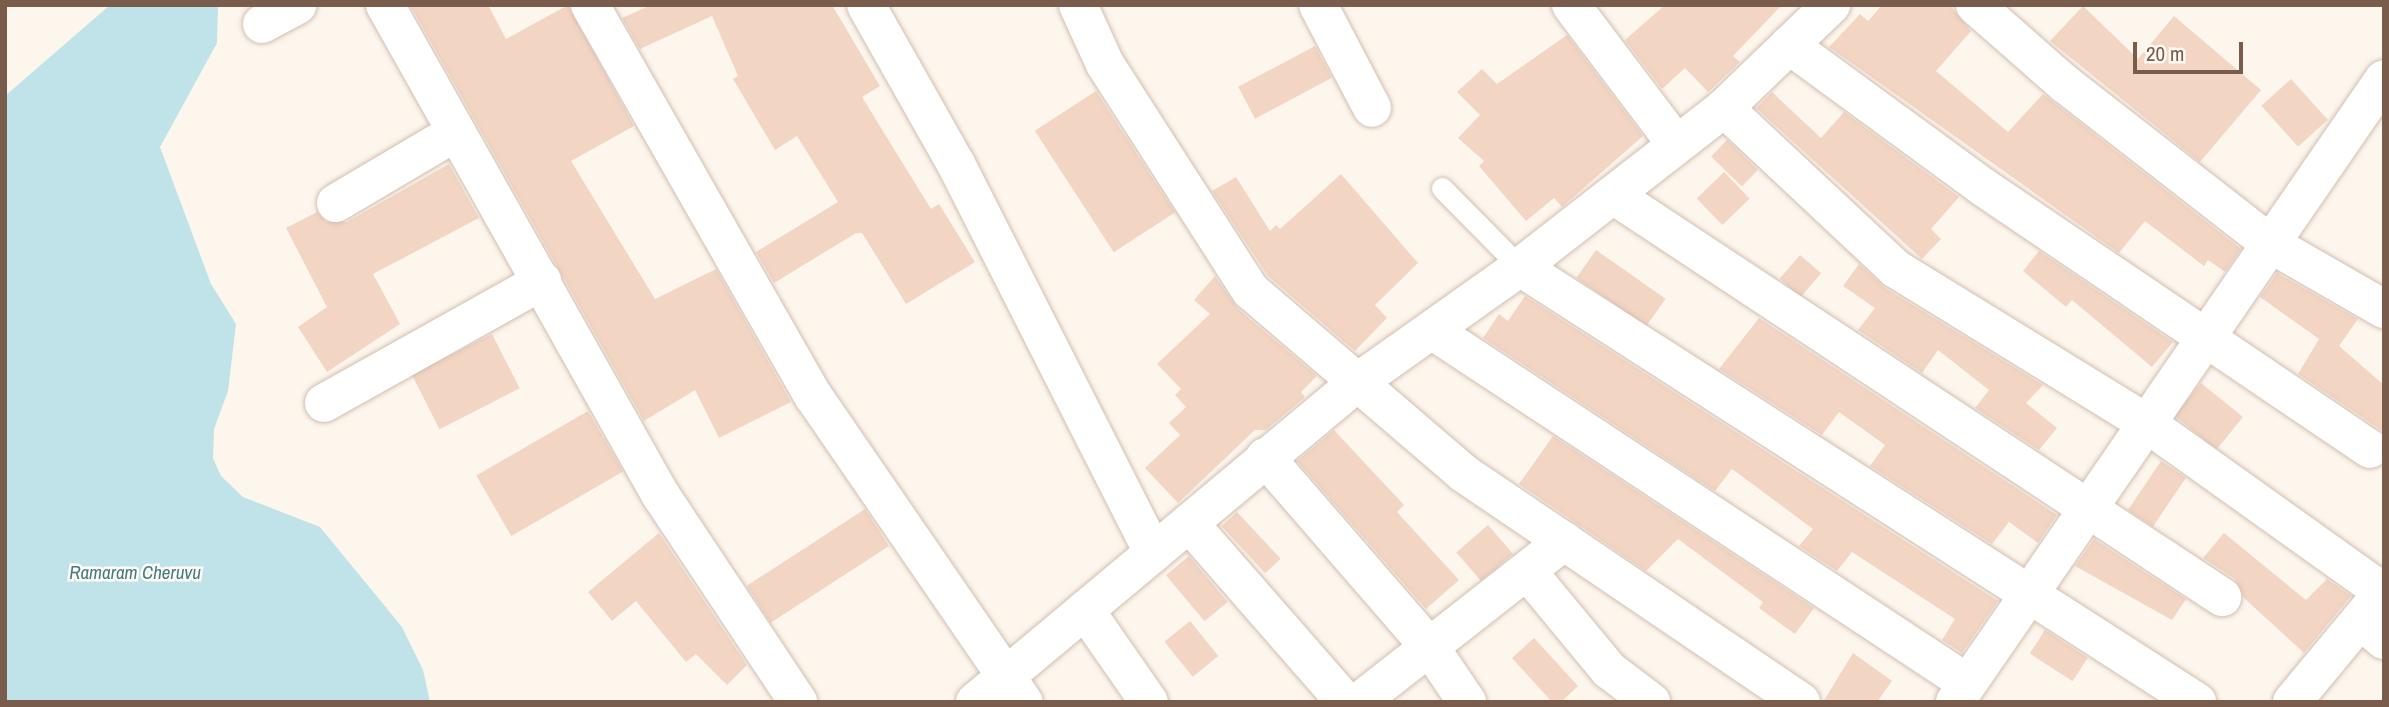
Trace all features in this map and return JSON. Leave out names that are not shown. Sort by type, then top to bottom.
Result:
[{"type":"street","points":[[262,24],[298,5]]},
{"type":"street","points":[[385,5],[660,494],[798,702]]},
{"type":"street","points":[[590,5],[814,397],[1014,687]]},
{"type":"street","points":[[866,5],[956,164],[1153,553]]},
{"type":"street","points":[[1077,5],[1105,64],[1251,291],[1355,384],[1463,473],[1801,702]]},
{"type":"street","points":[[1318,5],[1371,108]]},
{"type":"street","points":[[1571,5],[1676,144]]},
{"type":"street","points":[[975,702],[1014,687],[1085,610],[1265,457],[1355,384],[1520,267],[1724,108],[1830,5]]},
{"type":"street","points":[[1975,5],[2065,84],[2269,243],[2384,309]]},
{"type":"street","points":[[1789,45],[1983,187],[2370,450]]},
{"type":"street","points":[[1433,331],[1961,692],[2384,79]]},
{"type":"street","points":[[1724,108],[1896,269],[2146,423],[2378,611],[2292,702]]},
{"type":"street","points":[[336,203],[456,132]]},
{"type":"street","points":[[1614,195],[2086,510],[2222,597]]},
{"type":"street","points":[[1520,267],[2030,592],[2196,702]]},
{"type":"street","points":[[324,403],[542,281]]},
{"type":"street","points":[[1265,457],[1429,646],[1467,702]]},
{"type":"street","points":[[1189,523],[1345,702]]},
{"type":"street","points":[[1359,702],[1564,541]]},
{"type":"street","points":[[1527,571],[1609,670],[1651,702]]},
{"type":"street","points":[[1085,610],[1150,702]]},
{"type":"lane","points":[[1442,188],[1520,267]]},
{"type":"water","name":"Ramaram Cheruvu","points":[[110,5],[218,5],[217,43],[160,147],[211,284],[236,324],[228,391],[214,429],[213,458],[221,476],[243,497],[320,527],[402,627],[423,670],[430,702],[5,702],[5,96]]},
{"type":"building","points":[[410,5],[488,5],[506,39],[568,5],[634,126],[571,161],[655,299],[716,269],[791,402],[719,438],[695,390],[644,421]]},
{"type":"building","points":[[651,5],[832,5],[880,86],[862,97],[931,209],[939,204],[975,262],[906,304],[862,233],[856,233],[774,283],[756,252],[838,202],[797,136],[775,150],[733,79],[738,76],[712,16],[640,49],[622,18]]},
{"type":"building","points":[[1665,5],[1782,5],[1733,56],[1740,62],[1708,92],[1685,68],[1662,89],[1625,40]]},
{"type":"building","points":[[1882,5],[1950,5],[1971,31],[1936,71],[2008,132],[2043,94],[2241,249],[2225,272],[2208,260],[2204,266],[2145,221],[2119,253],[1829,47],[1860,14],[1868,21]]},
{"type":"building","points":[[2083,6],[2138,59],[2174,16],[2261,90],[2200,162],[2050,41]]},
{"type":"building","points":[[1567,35],[1643,136],[1562,207],[1554,198],[1526,221],[1479,166],[1484,161],[1458,138],[1480,115],[1457,92],[1482,69],[1497,84]]},
{"type":"building","points":[[1315,46],[1332,78],[1255,119],[1238,87]]},
{"type":"building","points":[[2291,79],[2328,120],[2298,147],[2261,106]]},
{"type":"building","points":[[1096,91],[1175,213],[1114,252],[1035,131]]},
{"type":"building","points":[[1772,92],[1821,138],[1844,112],[1959,197],[1931,229],[1941,239],[1922,259],[1756,108]]},
{"type":"building","points":[[1727,140],[1758,170],[1742,186],[1711,157]]},
{"type":"building","points":[[449,164],[479,218],[373,274],[400,324],[327,372],[298,327],[327,307],[286,228],[317,212],[326,222],[347,222]]},
{"type":"building","points":[[1724,172],[1750,199],[1722,225],[1697,198]]},
{"type":"building","points":[[1341,174],[1418,263],[1375,305],[1387,318],[1355,351],[1268,276],[1212,191],[1236,177],[1270,231],[1276,225],[1280,229]]},
{"type":"building","points":[[1596,250],[1666,299],[1646,327],[1576,278]]},
{"type":"building","points":[[2039,251],[2173,342],[2152,367],[2072,300],[2066,307],[2023,271]]},
{"type":"building","points":[[1800,255],[1821,273],[1801,297],[1780,278]]},
{"type":"building","points":[[1859,264],[1885,288],[2043,385],[2026,403],[2057,428],[2039,450],[1975,408],[1989,390],[1938,350],[1922,373],[1858,330],[1875,308],[1843,286]]},
{"type":"building","points":[[2277,273],[2358,319],[2339,346],[2384,385],[2384,432],[2298,374],[2319,339],[2260,297]]},
{"type":"building","points":[[1215,276],[1237,308],[1317,376],[1301,392],[1305,397],[1266,430],[1255,430],[1178,503],[1145,468],[1180,435],[1169,423],[1186,407],[1175,395],[1181,389],[1157,364],[1210,314],[1194,300]]},
{"type":"building","points":[[1525,296],[1998,601],[1962,653],[1942,640],[1955,619],[1852,552],[1837,571],[1799,546],[1813,529],[1732,469],[1715,491],[1483,338],[1499,314],[1508,321]]},
{"type":"building","points":[[1759,318],[2057,515],[2038,543],[2009,522],[1992,544],[1870,466],[1885,445],[1839,412],[1822,435],[1719,369]]},
{"type":"building","points":[[492,334],[520,388],[440,429],[412,375]]},
{"type":"building","points":[[2201,383],[2243,417],[2217,450],[2175,416]]},
{"type":"building","points":[[588,411],[623,472],[511,536],[476,476]]},
{"type":"building","points":[[1334,430],[1404,505],[1397,512],[1459,580],[1426,609],[1297,461]]},
{"type":"building","points":[[1553,436],[1814,608],[1795,634],[1759,608],[1763,602],[1678,539],[1646,571],[1519,484]]},
{"type":"building","points":[[2161,461],[2186,478],[2153,527],[2128,510]]},
{"type":"building","points":[[865,509],[889,546],[771,623],[747,586]]},
{"type":"building","points":[[1237,512],[1281,559],[1265,573],[1222,526]]},
{"type":"building","points":[[1488,525],[1513,554],[1481,581],[1456,553]]},
{"type":"building","points":[[659,533],[747,665],[727,685],[696,654],[686,662],[636,601],[612,621],[588,592]]},
{"type":"building","points":[[2224,533],[2306,600],[2327,579],[2351,596],[2304,653],[2244,598],[2235,579],[2203,558]]},
{"type":"building","points":[[2094,539],[2186,599],[2172,620],[2075,566]]},
{"type":"building","points":[[1189,556],[1228,602],[1205,621],[1166,575]]},
{"type":"building","points":[[1190,621],[1218,656],[1193,677],[1164,642]]},
{"type":"building","points":[[2045,630],[2088,658],[2073,681],[2030,653]]},
{"type":"building","points":[[1534,638],[1578,686],[1561,702],[1552,702],[1512,658]]},
{"type":"building","points":[[1853,653],[1892,681],[1877,702],[1823,702]]}]
